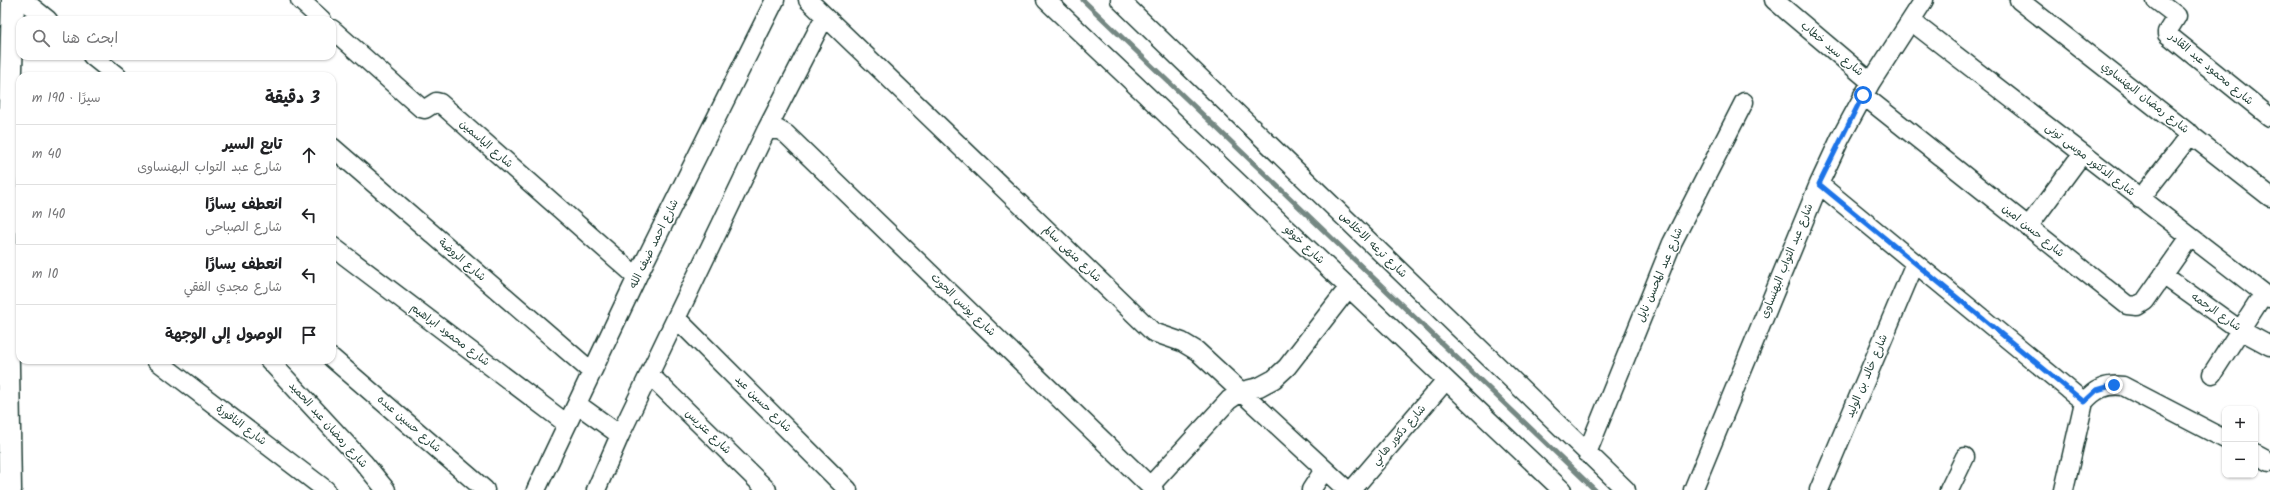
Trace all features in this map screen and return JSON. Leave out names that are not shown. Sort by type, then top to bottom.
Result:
[{"type":"main road","points":[[10,490],[9,248],[4,204],[14,127],[13,0]]},
{"type":"street","points":[[23,0],[43,16]]},
{"type":"street","points":[[300,0],[318,16]]},
{"type":"street","name":"شارع احمد ضيف الله","points":[[536,490],[637,277],[775,0]]},
{"type":"street","name":"شارع منهى سالم","points":[[808,0],[1153,332],[1182,342],[1197,351],[1346,490]]},
{"type":"street","name":"شارع خوفو","points":[[1046,0],[1562,490]]},
{"type":"street","name":"شارع ترعه الاخلاص","points":[[1120,0],[1626,490]]},
{"type":"street","name":"شارع سيد خطاب","points":[[1774,0],[1867,88]]},
{"type":"street","name":"شارع عبد التواب البهنساوى","points":[[1693,490],[1819,184],[1867,88],[1924,0]]},
{"type":"street","name":"شارع رمضان البهنساوي","points":[[2019,0],[2270,196]]},
{"type":"street","name":"شارع محمود عبد القادر","points":[[2156,0],[2177,16],[2167,34],[2270,117]]},
{"type":"street","points":[[596,490],[620,435],[767,129],[825,16]]},
{"type":"street","name":"شارع الدكتور موسى تونى","points":[[1911,21],[2266,296]]},
{"type":"street","name":"شارع الياسمين","points":[[336,33],[421,108],[425,108],[436,102],[440,103],[637,277]]},
{"type":"street","points":[[97,60],[112,72]]},
{"type":"street","name":"شارع حسن امين","points":[[1867,88],[2028,227],[2127,305],[2137,306],[2145,301],[2190,237]]},
{"type":"street","name":"شارع عبد المحسن نايل","points":[[1587,453],[1672,243],[1744,102]]},
{"type":"street","name":"شارع يونس الحوت","points":[[767,129],[779,130],[786,134],[1152,488]]},
{"type":"street","points":[[2140,199],[2191,134]]},
{"type":"street","name":"شارع الروضة","points":[[336,150],[592,372]]},
{"type":"street","points":[[2028,227],[2082,154]]},
{"type":"street","points":[[1819,184],[2084,402]]},
{"type":"street","name":"شارع محمود ابراهيم","points":[[336,249],[567,424]]},
{"type":"street","name":"شارع خالد بن الوليد","points":[[1819,490],[1915,263]]},
{"type":"street","name":"شارع الرحمه","points":[[2163,275],[2240,330],[2270,346]]},
{"type":"street","points":[[1152,488],[1219,409],[1242,392],[1259,387],[1274,379],[1287,367],[1349,288]]},
{"type":"street","points":[[2212,374],[2240,330],[2266,296]]},
{"type":"street","name":"شارع حسين عيد","points":[[677,319],[848,490]]},
{"type":"street","name":"شارع حسين عبده","points":[[336,361],[486,490]]},
{"type":"street","name":"شارع النافورة","points":[[161,364],[326,490]]},
{"type":"street","name":"شارع رمضان عبد الحميد","points":[[273,364],[363,462],[386,490]]},
{"type":"street","name":"شارع عتريس","points":[[650,375],[767,490]]},
{"type":"street","name":"شارع دكتور هاني","points":[[1352,490],[1446,380]]},
{"type":"street","points":[[2064,490],[2084,402],[2090,395],[2105,386],[2123,386],[2222,437]]},
{"type":"street","points":[[577,404],[620,435]]},
{"type":"street","points":[[1949,490],[1966,456]]},
{"type":"street","points":[[2258,456],[2270,462]]},
{"type":"street","points":[[1311,490],[1324,470]]},
{"type":"waterway","points":[[1083,0],[1595,490]]},
{"type":"route","points":[[1863,95],[1840,138],[1819,184],[2084,402],[2097,390],[2105,386],[2114,385]]}]
